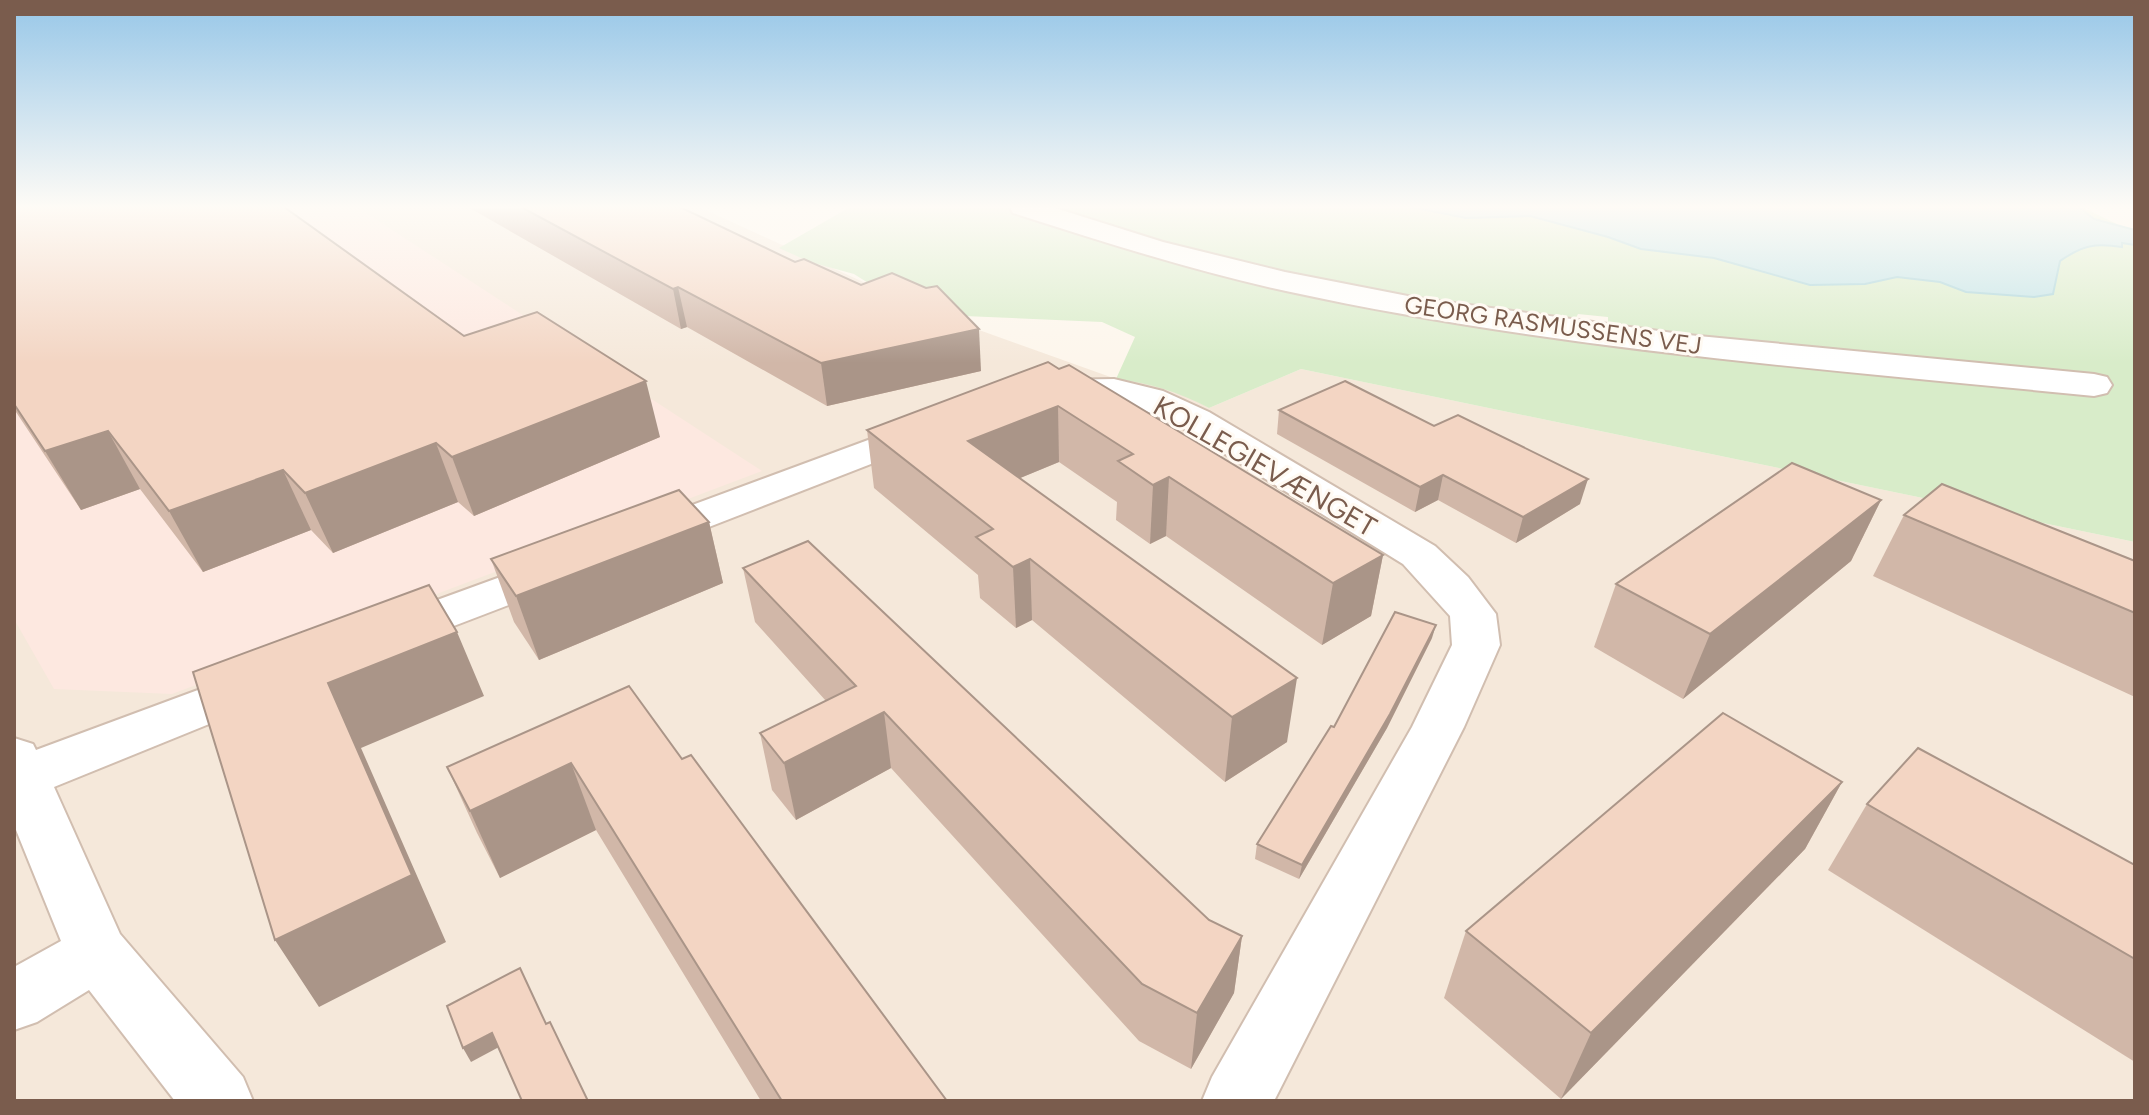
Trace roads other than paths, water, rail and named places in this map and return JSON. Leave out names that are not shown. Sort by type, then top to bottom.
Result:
[{"type":"street","name":"GEORG RASMUSSENS VEJ","points":[[1187,259],[1391,304],[1601,335],[2094,385]]},
{"type":"street","name":"KOLLEGIEVÆNGET","points":[[348,650],[987,407],[1055,391],[1114,390],[1150,399],[1196,420],[1419,555],[1452,587],[1473,614],[1476,645],[1438,727],[1237,1101]]},
{"type":"street","points":[[218,1101],[97,952],[18,767],[303,667]]},
{"type":"street","points":[[14,1001],[97,952]]},
{"type":"water","points":[[1718,259],[2063,259],[2060,261],[2053,294],[2034,297],[1966,292],[1940,282],[1897,277],[1865,284],[1810,285]]}]
